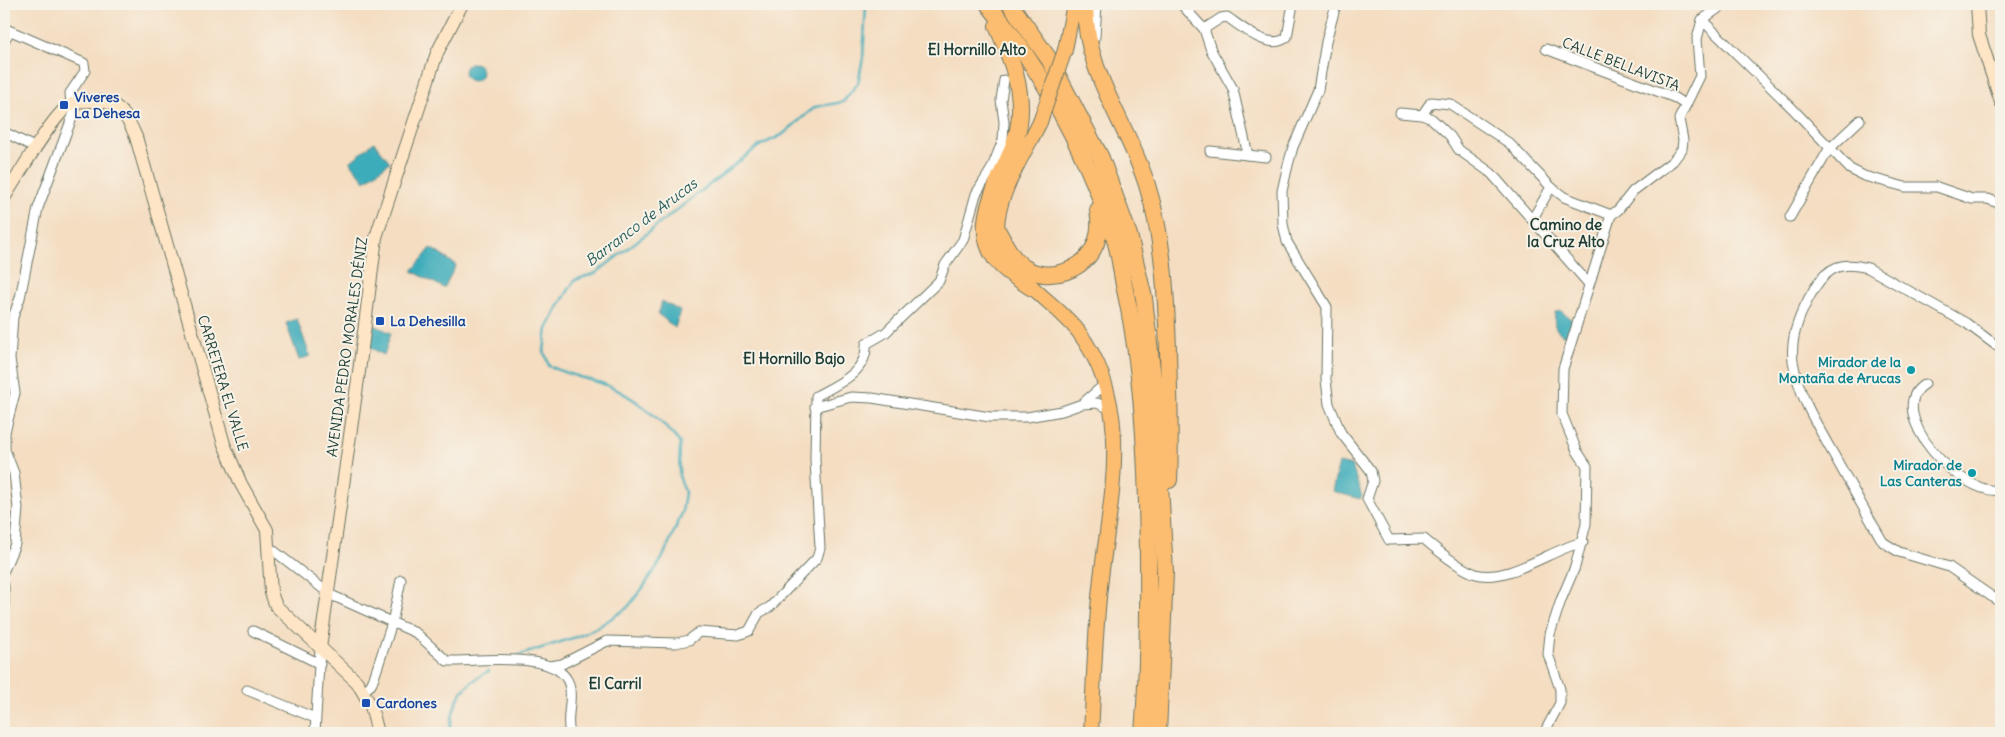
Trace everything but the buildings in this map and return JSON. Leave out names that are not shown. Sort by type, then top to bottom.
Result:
[{"type":"highway","points":[[987,4],[1037,71],[1074,135],[1114,237],[1136,336],[1144,423],[1148,591],[1143,733]]},
{"type":"highway","points":[[987,4],[1015,67],[1020,90],[1020,107],[1016,141],[989,205],[986,234],[994,257],[1000,265],[1032,288]]},
{"type":"highway","points":[[1010,4],[1049,59],[1100,158],[1128,235],[1144,298],[1155,397],[1165,572]]},
{"type":"highway","points":[[1085,4],[1086,33],[1095,68],[1146,184],[1157,223],[1165,272],[1170,440],[1165,606],[1158,733]]},
{"type":"highway","points":[[996,228],[1011,254],[1026,268],[1048,274],[1072,270],[1090,254],[1099,232],[1095,185]]},
{"type":"main road","points":[[1073,4],[1065,50],[1040,122],[1005,192],[996,228],[1001,250],[1013,268],[1032,288],[1056,307],[1078,331],[1105,384],[1111,409],[1116,448],[1115,484],[1101,578],[1091,733]]},
{"type":"street","name":"AVENIDA PEDRO MORALES DÉNIZ","points":[[320,648],[326,590],[359,372],[376,237],[437,53],[460,4]]},
{"type":"street","points":[[1095,68],[1094,29],[1097,4]]},
{"type":"street","points":[[1180,4],[1204,29],[1211,50],[1233,89],[1248,155]]},
{"type":"street","points":[[1204,29],[1221,18],[1227,17],[1268,42],[1285,39],[1287,37],[1293,4]]},
{"type":"street","points":[[1336,4],[1326,42],[1318,90],[1293,147],[1286,174],[1282,191],[1283,224],[1287,242],[1327,307],[1326,380],[1329,404],[1341,433],[1371,471],[1373,482],[1367,499],[1389,540],[1424,539],[1440,553],[1476,574],[1490,575],[1514,570],[1570,545],[1583,542]]},
{"type":"street","points":[[1544,733],[1560,703],[1560,689],[1548,654],[1550,634],[1583,542],[1586,524],[1587,466],[1577,451],[1562,414],[1563,369],[1588,283],[1611,215],[1618,210],[1633,191],[1673,161],[1682,149],[1683,140],[1679,119],[1700,76],[1697,39],[1702,20],[1724,4]]},
{"type":"street","points":[[1978,4],[1979,36],[2001,102]]},
{"type":"street","points":[[1702,20],[1792,108],[1850,169],[1864,176],[1905,187],[1937,187],[1972,199],[1988,199],[2001,204]]},
{"type":"street","points":[[4,40],[7,29],[84,64],[85,70],[70,93],[74,103],[38,208],[20,298],[13,317],[10,359],[15,393],[5,432],[5,450],[14,472],[18,508],[15,544],[4,570]]},
{"type":"street","name":"CALLE BELLAVISTA","points":[[1546,49],[1673,97],[1686,105]]},
{"type":"street","points":[[269,546],[326,590],[416,633],[447,662],[507,659],[550,666],[562,664],[607,641],[676,643],[689,640],[699,632],[738,635],[749,630],[759,613],[770,607],[817,558],[820,548],[815,460],[816,396],[841,383],[862,365],[867,355],[866,344],[885,333],[939,281],[944,265],[963,240],[976,194],[991,170],[1004,140],[1001,100],[1004,80]]},
{"type":"street","name":"CARRETERA EL VALLE","points":[[74,103],[105,101],[121,110],[128,119],[136,137],[224,444],[241,484],[267,530],[271,594],[276,606],[357,682],[371,706],[378,733]]},
{"type":"street","points":[[1422,115],[1431,102],[1450,104],[1509,143],[1551,187],[1564,196],[1611,215]]},
{"type":"street","points":[[4,198],[58,115],[74,103]]},
{"type":"street","points":[[1400,113],[1422,115],[1432,119],[1450,136],[1459,150],[1492,173],[1588,283]]},
{"type":"street","points":[[1790,217],[1829,149],[1860,120]]},
{"type":"street","points":[[4,132],[36,148]]},
{"type":"street","points":[[1210,150],[1266,157]]},
{"type":"street","points":[[1532,220],[1551,187]]},
{"type":"street","points":[[2001,349],[1966,323],[1868,268],[1852,264],[1837,267],[1822,276],[1800,312],[1795,332],[1793,360],[1801,393],[1882,542],[1900,552],[1949,567],[2001,603]]},
{"type":"street","points":[[1082,404],[1105,384]]},
{"type":"street","points":[[1924,384],[1916,390],[1911,402],[1914,418],[1934,455],[1954,472],[1981,488],[2001,490]]},
{"type":"street","points":[[815,407],[851,397],[872,398],[990,417],[1053,412],[1082,404],[1097,403],[1111,409]]},
{"type":"street","points":[[363,691],[371,685],[374,678],[392,623],[402,580]]},
{"type":"street","points":[[4,586],[4,638]]},
{"type":"street","points":[[305,634],[316,631],[322,625]]},
{"type":"street","points":[[253,631],[320,664]]},
{"type":"street","points":[[315,733],[320,648]]},
{"type":"street","points":[[550,666],[564,675],[568,683],[570,693],[568,721],[570,733]]},
{"type":"street","points":[[247,690],[315,718]]},
{"type":"water","points":[[473,63],[479,66],[482,72],[479,78],[473,81],[467,78],[464,72],[467,66]]},
{"type":"water","points":[[374,142],[390,162],[365,181],[350,162]]},
{"type":"water","points":[[431,248],[456,265],[444,288],[412,271]]},
{"type":"water","points":[[662,301],[680,311],[675,328],[658,314]]},
{"type":"water","points":[[1561,311],[1573,321],[1569,334],[1565,336],[1556,329],[1555,323],[1555,312]]},
{"type":"water","points":[[297,319],[310,356],[299,360],[286,323]]},
{"type":"water","points":[[374,325],[391,333],[384,355],[369,347]]},
{"type":"water","points":[[1339,463],[1352,466],[1362,496],[1360,499],[1332,491]]},
{"type":"waterway","name":"Barranco de Arucas","points":[[517,656],[579,636],[598,627],[627,608],[662,559],[682,513],[685,492],[679,476],[680,443],[664,425],[624,393],[601,383],[568,374],[549,366],[544,351],[547,329],[560,304],[575,280],[596,273],[759,146],[782,135],[815,107],[843,102],[858,83],[863,58],[866,4]]},
{"type":"waterway","name":"Barranco de Arucas","points":[[449,733],[453,712],[459,696],[470,683],[489,671]]},
{"type":"place","name":"Viveres La Dehesa","points":[[64,105]]},
{"type":"place","name":"La Dehesilla","points":[[380,321]]},
{"type":"place","name":"Mirador de la Montaña de Arucas","points":[[1911,370]]},
{"type":"place","name":"Mirador de Las Canteras","points":[[1972,473]]},
{"type":"place","name":"Cardones","points":[[366,703]]},
{"type":"district","name":"El Hornillo Alto","points":[[977,49]]},
{"type":"district","name":"Camino de la Cruz Alto","points":[[1566,232]]},
{"type":"district","name":"El Hornillo Bajo","points":[[794,358]]},
{"type":"district","name":"El Carril","points":[[615,683]]}]
